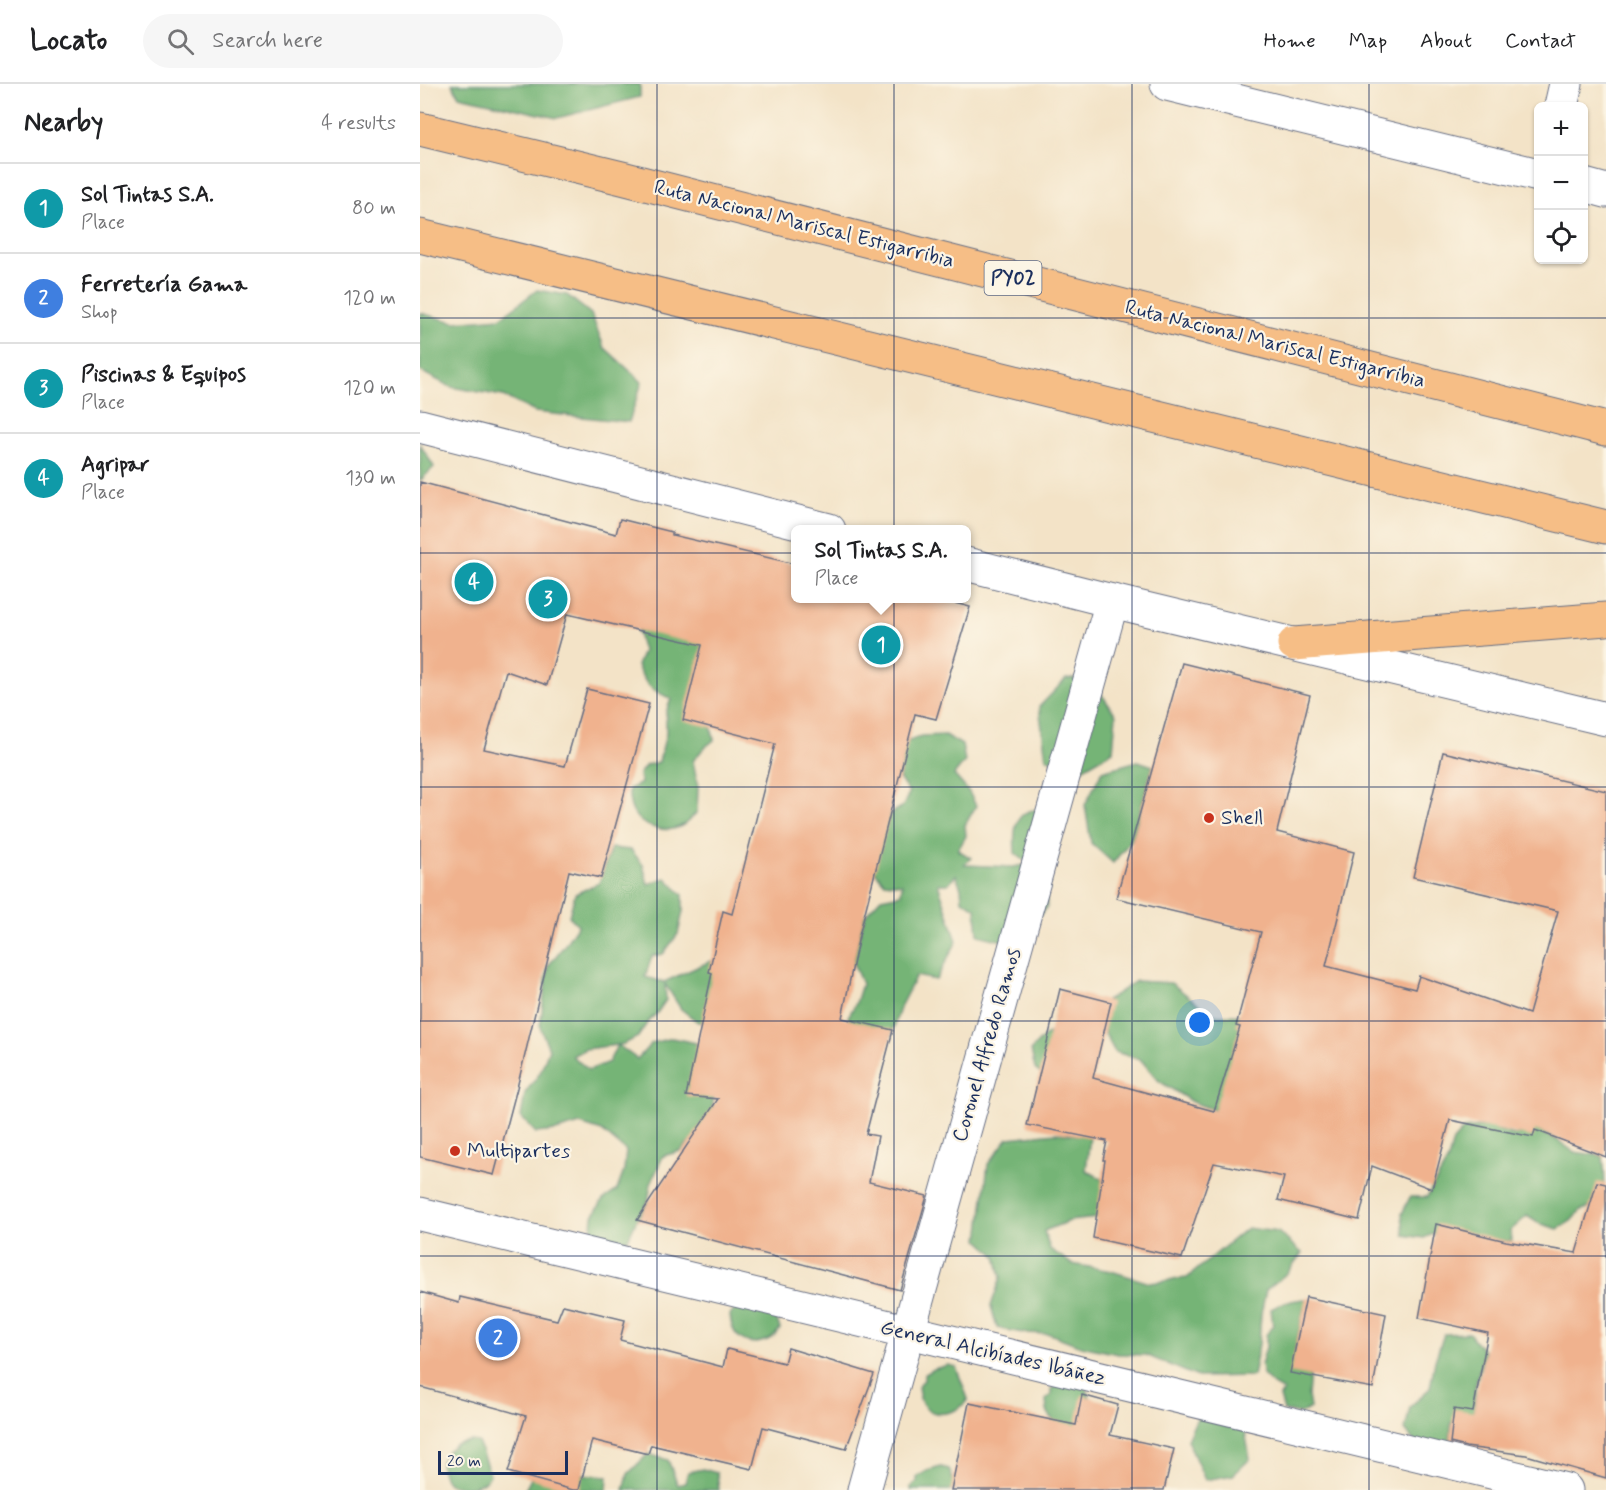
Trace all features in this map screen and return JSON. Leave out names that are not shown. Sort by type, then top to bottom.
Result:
[{"type":"highway","name":"Ruta Nacional Mariscal Estigarribia","points":[[420,129],[622,178],[1606,429]]},
{"type":"highway","points":[[420,236],[1606,527]]},
{"type":"highway","points":[[1294,644],[1606,619]]},
{"type":"street","points":[[1167,84],[1534,174]]},
{"type":"street","points":[[1562,102],[1566,84]]},
{"type":"street","points":[[1588,186],[1606,191]]},
{"type":"street","points":[[420,426],[809,525]]},
{"type":"street","points":[[971,565],[1606,719]]},
{"type":"street","name":"Coronel Alfredo Ramos","points":[[864,1490],[1112,601]]},
{"type":"street","name":"General Alcibíades Ibáñez","points":[[420,1214],[1566,1490]]},
{"type":"green space","points":[[452,84],[640,84],[640,97],[557,118],[459,96]]},
{"type":"green space","points":[[537,290],[567,295],[591,314],[604,347],[642,382],[629,422],[535,412],[503,396],[451,387],[420,371],[420,313],[454,322],[500,318]]},
{"type":"green space","points":[[420,444],[434,467],[420,481]]},
{"type":"green space","points":[[637,630],[691,632],[711,655],[706,703],[714,740],[693,761],[698,787],[697,812],[689,821],[677,828],[663,829],[649,826],[637,818],[631,806],[629,789],[641,783],[639,774],[646,765],[659,762],[666,734],[666,712],[671,699],[650,687],[637,666],[643,651]]},
{"type":"green space","points":[[1090,678],[1116,715],[1113,751],[1077,772],[1046,758],[1039,707],[1066,679]]},
{"type":"green space","points":[[945,735],[962,745],[965,761],[954,775],[969,792],[976,806],[965,825],[966,836],[958,850],[971,858],[964,865],[1013,867],[1029,864],[1015,853],[1015,833],[1018,821],[1027,812],[1054,810],[1045,879],[1047,907],[1015,944],[978,935],[976,908],[962,900],[961,888],[956,875],[948,884],[938,884],[957,941],[936,980],[916,976],[901,1005],[890,1039],[855,1036],[848,1017],[856,1003],[862,984],[853,963],[864,916],[881,898],[901,894],[902,884],[884,882],[866,861],[889,815],[903,806],[909,793],[899,778],[907,742],[921,736]]},
{"type":"green space","points":[[1138,761],[1153,766],[1132,839],[1113,863],[1091,843],[1085,805],[1102,771]]},
{"type":"green space","points":[[611,848],[631,850],[643,865],[648,884],[666,878],[683,895],[683,911],[678,934],[663,954],[652,956],[645,977],[664,982],[711,961],[733,986],[719,1024],[698,1022],[681,1009],[665,984],[666,1000],[657,1013],[638,1037],[618,1045],[637,1059],[652,1043],[672,1038],[696,1043],[708,1065],[714,1094],[711,1119],[681,1151],[663,1156],[651,1183],[648,1202],[628,1239],[613,1241],[591,1239],[593,1216],[603,1200],[617,1190],[624,1171],[626,1151],[602,1131],[580,1124],[556,1131],[536,1133],[521,1117],[525,1093],[540,1073],[549,1049],[540,1027],[548,966],[578,925],[569,916],[575,894],[599,883]],"holes":[[[617,1045],[609,1062],[589,1070],[572,1056],[585,1049]]]},
{"type":"green space","points":[[1136,981],[1171,983],[1213,1015],[1266,1016],[1215,1110],[1192,1102],[1159,1081],[1140,1059],[1115,1052],[1104,1032],[1106,1001]]},
{"type":"green space","points":[[1062,1030],[1048,1080],[1035,1069],[1031,1050],[1046,1035]]},
{"type":"green space","points":[[1490,1126],[1516,1135],[1534,1128],[1574,1152],[1603,1156],[1605,1181],[1601,1205],[1581,1210],[1571,1221],[1558,1229],[1538,1223],[1527,1216],[1510,1231],[1512,1242],[1442,1230],[1424,1238],[1404,1235],[1402,1214],[1410,1197],[1427,1197],[1448,1160],[1453,1141],[1464,1129]]},
{"type":"green space","points":[[1056,1133],[1090,1136],[1086,1170],[1102,1179],[1105,1199],[1097,1218],[1069,1221],[1044,1231],[1050,1249],[1072,1264],[1111,1271],[1150,1283],[1187,1278],[1247,1228],[1278,1232],[1302,1253],[1287,1273],[1266,1290],[1253,1376],[1198,1377],[1146,1355],[1118,1354],[1081,1346],[1050,1334],[1023,1333],[997,1328],[991,1306],[1001,1277],[996,1256],[979,1240],[988,1164],[1008,1138]]},
{"type":"green space","points":[[1303,1299],[1325,1303],[1304,1307],[1295,1350],[1310,1372],[1308,1396],[1310,1408],[1300,1414],[1284,1411],[1280,1397],[1284,1391],[1273,1385],[1263,1375],[1261,1365],[1266,1347],[1266,1335],[1273,1326],[1271,1309],[1285,1302]]},
{"type":"green space","points":[[737,1304],[775,1314],[780,1329],[772,1337],[761,1342],[744,1340],[732,1327],[730,1315],[736,1309]]},
{"type":"green space","points":[[1469,1333],[1484,1352],[1475,1388],[1474,1412],[1451,1423],[1450,1445],[1427,1457],[1405,1430],[1410,1407],[1430,1388],[1435,1361],[1444,1334]]},
{"type":"green space","points":[[948,1365],[956,1367],[968,1399],[954,1410],[936,1413],[922,1403],[918,1386],[924,1380],[924,1375]]},
{"type":"green space","points":[[1084,1381],[1096,1414],[1079,1427],[1054,1422],[1047,1411],[1046,1400],[1052,1394],[1052,1389],[1062,1383]]},
{"type":"green space","points":[[1197,1418],[1219,1421],[1245,1431],[1250,1459],[1233,1475],[1205,1480],[1187,1440]]},
{"type":"green space","points":[[478,1442],[490,1475],[482,1483],[471,1487],[459,1487],[448,1483],[443,1475],[441,1461],[447,1451],[456,1444]]},
{"type":"green space","points":[[648,1454],[668,1460],[678,1485],[685,1483],[688,1472],[703,1469],[717,1473],[719,1490],[624,1490],[628,1474]]},
{"type":"green space","points":[[941,1467],[949,1469],[957,1490],[911,1490],[917,1482],[917,1477]]},
{"type":"green space","points":[[535,1471],[608,1476],[607,1490],[525,1490]]},
{"type":"building","points":[[420,482],[616,534],[620,519],[672,532],[672,535],[791,563],[791,603],[955,603],[970,607],[936,719],[915,714],[859,936],[842,1018],[893,1030],[866,1134],[878,1136],[869,1182],[927,1196],[900,1290],[637,1220],[718,1099],[686,1096],[723,911],[732,914],[775,744],[683,720],[702,645],[567,614],[547,685],[506,671],[484,749],[565,766],[587,689],[649,704],[601,878],[569,871],[494,1175],[420,1157]]},
{"type":"building","points":[[1182,663],[1310,695],[1277,832],[1354,852],[1326,966],[1415,989],[1419,976],[1529,1014],[1558,911],[1413,877],[1443,752],[1606,791],[1606,1157],[1535,1130],[1533,1137],[1450,1120],[1432,1189],[1372,1166],[1359,1220],[1278,1200],[1284,1177],[1214,1163],[1182,1258],[1093,1238],[1107,1141],[1027,1125],[1060,989],[1111,1002],[1093,1078],[1214,1111],[1240,1027],[1236,1026],[1261,932],[1116,898]]},
{"type":"building","points":[[1597,1182],[1606,1184],[1606,1478],[1526,1455],[1450,1443],[1454,1409],[1473,1412],[1488,1333],[1419,1318],[1436,1224],[1506,1241],[1576,1253]]},
{"type":"building","points":[[420,1292],[459,1303],[460,1297],[557,1320],[563,1305],[625,1320],[620,1340],[723,1367],[727,1349],[784,1363],[788,1348],[874,1374],[846,1449],[763,1427],[752,1469],[651,1445],[648,1454],[592,1440],[579,1490],[573,1490],[508,1472],[526,1416],[420,1387]]},
{"type":"building","points":[[1306,1297],[1386,1314],[1373,1388],[1290,1373]]},
{"type":"building","points":[[1082,1395],[1118,1405],[1110,1435],[1174,1449],[1164,1490],[951,1490],[969,1403],[1076,1425]]},
{"type":"place","name":"Agripar","points":[[474,582]]},
{"type":"place","name":"Piscinas & Equipos","points":[[548,599]]},
{"type":"place","name":"Sol Tintas S.A.","points":[[881,645]]},
{"type":"place","name":"Shell","points":[[1209,818]]},
{"type":"place","name":"Multipartes","points":[[455,1151]]},
{"type":"place","name":"Ferretería Gama","points":[[498,1338]]}]
